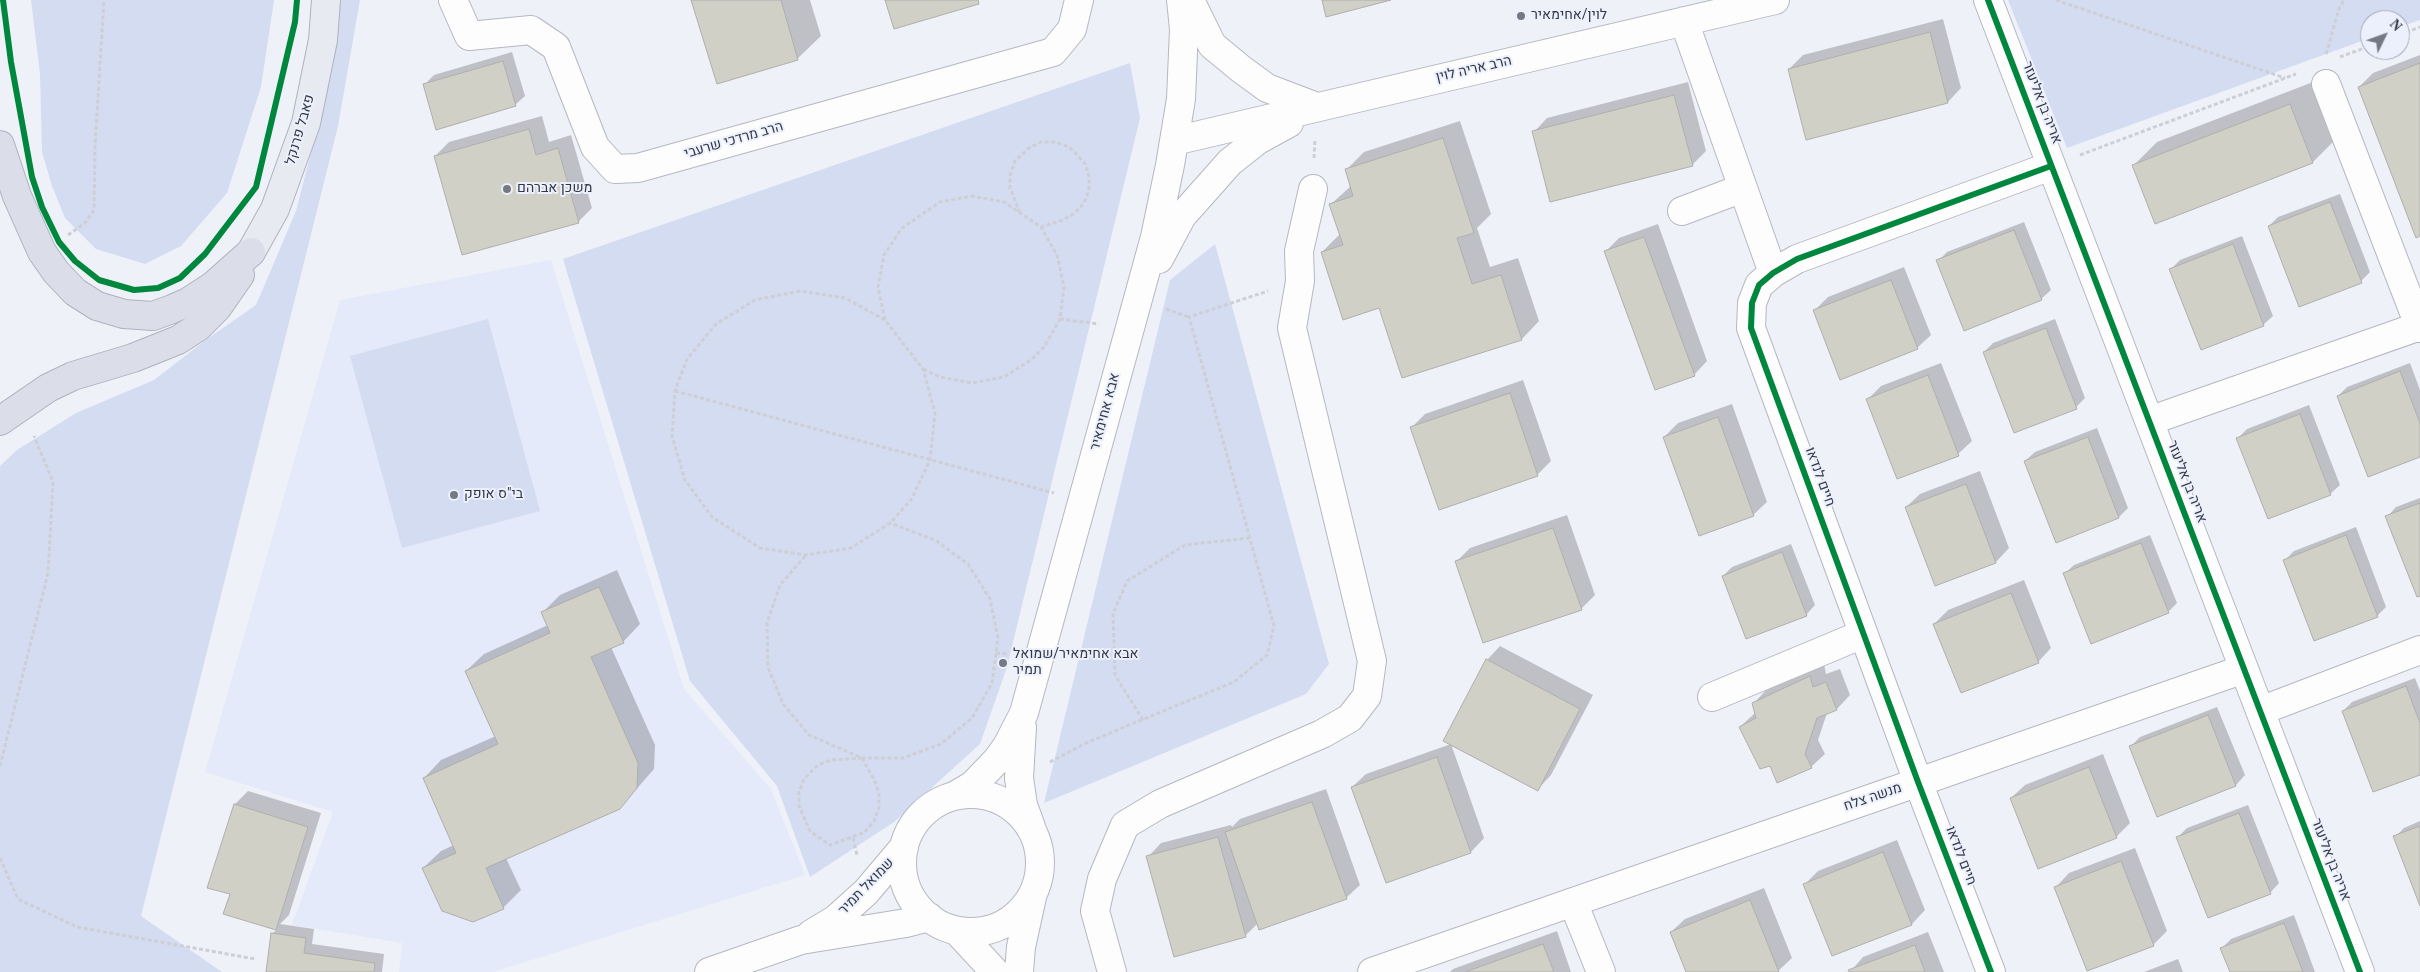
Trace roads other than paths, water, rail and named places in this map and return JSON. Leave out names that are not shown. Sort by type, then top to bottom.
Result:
[{"type":"highway","points":[[0,145],[17,196],[42,252],[56,272],[75,292],[97,306],[124,314],[153,316],[188,302],[214,285],[251,252]]},
{"type":"highway","points":[[0,421],[48,388],[73,376],[157,349],[198,327],[230,290],[242,273],[251,252]]},
{"type":"main road","name":"פאבל פרנקל","points":[[251,252],[275,208],[306,123],[323,40],[326,0]]},
{"type":"street","name":"הרב מרדכי שרעבי","points":[[453,0],[469,36],[531,30],[556,47],[595,147],[615,169],[638,168],[1054,52],[1072,28],[1080,0]]},
{"type":"street","name":"אבא אחימאיר","points":[[956,795],[973,785],[997,760],[1007,746],[1024,713],[1155,237],[1181,99],[1184,29],[1182,0]]},
{"type":"street","points":[[1190,0],[1212,44],[1240,69],[1267,88],[1317,107]]},
{"type":"street","name":"הרב אריה לוין","points":[[1174,141],[1774,0]]},
{"type":"street","name":"אריה בן אליעזר","points":[[1988,0],[2360,972]]},
{"type":"street","points":[[1684,21],[1773,273]]},
{"type":"street","points":[[2149,421],[2420,327],[2324,74]]},
{"type":"street","points":[[1138,299],[1182,216],[1215,178],[1230,162],[1258,140],[1317,107]]},
{"type":"street","name":"חיים לנדאו","points":[[1991,972],[1918,782],[1751,328],[1752,303],[1759,285],[1773,273],[1797,259],[2051,166]]},
{"type":"street","points":[[1682,211],[1743,188]]},
{"type":"street","points":[[1112,972],[1095,911],[1102,879],[1126,825],[1160,804],[1322,734],[1350,718],[1366,696],[1372,661],[1292,328],[1300,281],[1300,251],[1313,189]]},
{"type":"street","points":[[1712,697],[1863,634]]},
{"type":"street","points":[[2260,711],[2420,650]]},
{"type":"street","name":"מנשה צלח","points":[[1382,970],[2244,669]]},
{"type":"street","points":[[1019,972],[1021,947],[1032,896],[1040,875],[1040,852],[1024,805],[1018,778],[1024,713]]},
{"type":"street","points":[[1032,830],[1018,813],[1000,800],[979,794],[956,795],[938,802],[922,814],[911,830],[904,847],[902,867],[906,886],[915,903],[928,917],[942,926],[957,931],[979,932],[1000,926],[1019,914],[1032,896]]},
{"type":"street","name":"שמואל תמיר","points":[[801,940],[836,919],[866,892],[904,847]]},
{"type":"street","points":[[1573,902],[1601,972]]},
{"type":"street","name":"שמואל תמיר","points":[[709,972],[801,940],[906,923],[928,917]]},
{"type":"street","points":[[957,931],[995,972]]},
{"type":"place","name":"לוין/אחימאיר","points":[[1521,16]]},
{"type":"place","name":"משכן אברהם","points":[[507,189]]},
{"type":"place","name":"בי\"ס אופק","points":[[454,495]]},
{"type":"place","name":"אבא אחימאיר/שמואל תמיר","points":[[1003,663]]}]
